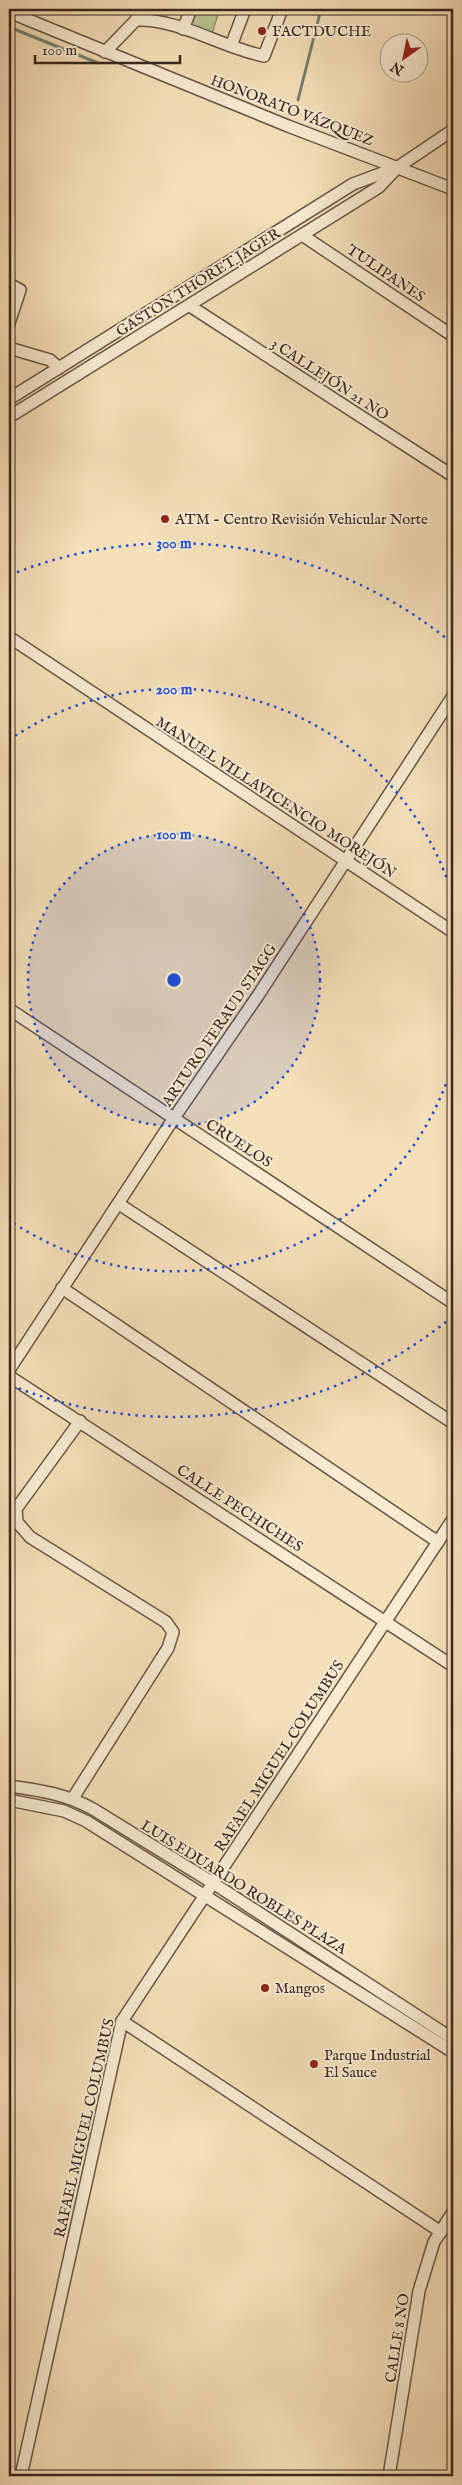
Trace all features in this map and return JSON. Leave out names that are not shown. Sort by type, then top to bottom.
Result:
[{"type":"street","points":[[105,52],[136,20],[140,9]]},
{"type":"street","points":[[183,29],[191,9]]},
{"type":"street","points":[[231,46],[244,9]]},
{"type":"street","points":[[136,20],[145,20],[183,29],[266,56],[282,9]]},
{"type":"street","name":"HONORATO VÁZQUEZ","points":[[9,12],[105,52],[453,189]]},
{"type":"street","name":"GASTON THORET JAGER","points":[[9,417],[190,306],[379,186],[398,167],[453,130]]},
{"type":"street","name":"GASTON THORET JAGER","points":[[9,399],[353,184],[368,176],[398,167]]},
{"type":"street","name":"TULIPANES","points":[[302,235],[453,336]]},
{"type":"street","points":[[9,284],[20,290],[9,323]]},
{"type":"street","name":"3 CALLEJÓN 21 NO","points":[[190,306],[453,476]]},
{"type":"street","points":[[9,348],[50,360],[59,368]]},
{"type":"street","name":"MANUEL VILLAVICENCIO MOREJÓN","points":[[9,637],[453,932]]},
{"type":"street","name":"ARTURO FERAUD STAGG","points":[[9,1370],[174,1118],[259,994],[453,696]]},
{"type":"street","name":"CRUELOS","points":[[9,1009],[453,1303]]},
{"type":"street","points":[[119,1204],[453,1423]]},
{"type":"street","points":[[62,1288],[438,1542]]},
{"type":"street","name":"CALLE PECHICHES","points":[[9,1376],[453,1666]]},
{"type":"street","points":[[73,1798],[168,1648],[173,1632],[166,1622],[30,1537],[17,1522],[16,1509],[80,1421]]},
{"type":"street","name":"RAFAEL MIGUEL COLUMBUS","points":[[21,2476],[122,2021],[453,1518]]},
{"type":"street","name":"LUIS EDUARDO ROBLES PLAZA","points":[[9,1786],[45,1790],[73,1798],[213,1883],[453,2039]]},
{"type":"street","name":"LUIS EDUARDO ROBLES PLAZA","points":[[9,1800],[64,1811],[86,1821],[453,2052]]},
{"type":"street","points":[[122,2021],[441,2232]]},
{"type":"street","name":"CALLE 8 NO","points":[[389,2476],[420,2291],[434,2242],[453,2212]]},
{"type":"green space","points":[[197,9],[219,11],[212,34],[191,27]]},
{"type":"waterway","points":[[298,100],[321,9]]},
{"type":"waterway","points":[[9,27],[98,63]]},
{"type":"place","name":"FACTDUCHE","points":[[262,31]]},
{"type":"place","name":"ATM - Centro Revisión Vehicular Norte","points":[[165,519]]},
{"type":"place","name":"Mangos","points":[[265,1988]]},
{"type":"place","name":"Parque Industrial El Sauce","points":[[314,2064]]}]
